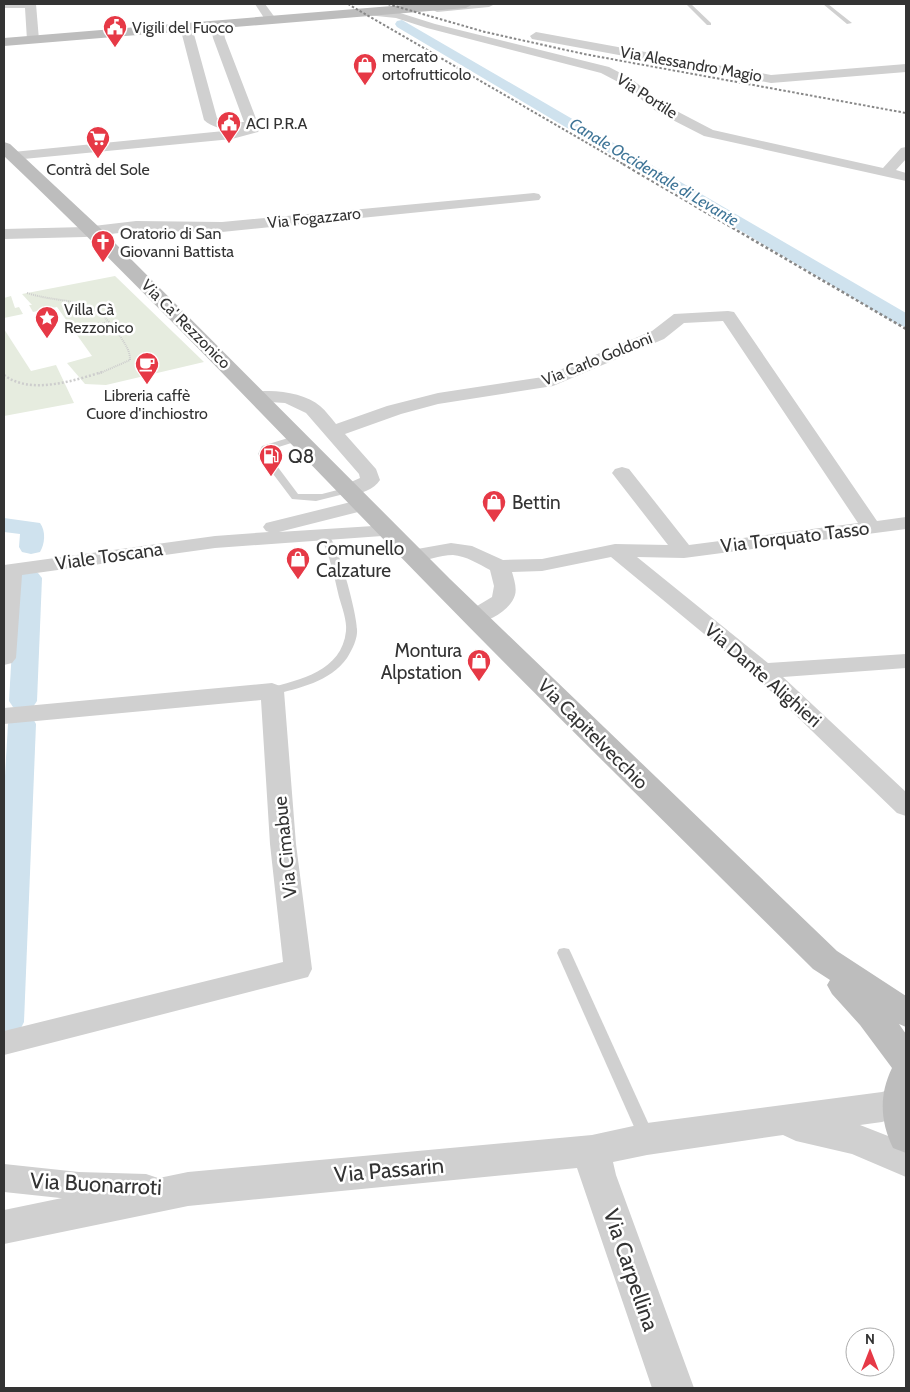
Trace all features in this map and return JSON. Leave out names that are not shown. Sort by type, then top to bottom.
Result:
[{"type":"main road","points":[[4,42],[201,37],[216,24],[466,4]]},
{"type":"main road","name":"Via Ca' Rezzonico","points":[[9,152],[94,232],[356,497]]},
{"type":"main road","name":"Via Capitelvecchio","points":[[356,497],[678,818],[825,960],[842,983],[872,1015],[906,1060]]},
{"type":"main road","name":"Via Capitelvecchio","points":[[825,960],[906,1013]]},
{"type":"main road","points":[[903,1089],[901,1124],[906,1137]]},
{"type":"street","points":[[4,5],[31,4],[30,15],[33,40]]},
{"type":"street","points":[[260,4],[270,19]]},
{"type":"street","points":[[417,22],[410,17],[411,13],[416,11],[488,4]]},
{"type":"street","name":"Via Portile","points":[[353,12],[386,13],[605,70],[626,81],[662,109],[720,136],[906,177]]},
{"type":"street","points":[[201,37],[216,24]]},
{"type":"street","name":"Via Alessandro Magio","points":[[536,36],[771,79],[906,68]]},
{"type":"street","points":[[9,152],[232,135],[253,129],[201,37]]},
{"type":"street","points":[[201,37],[211,120],[229,126],[252,126]]},
{"type":"street","points":[[886,173],[906,151]]},
{"type":"street","name":"Via Fogazzaro","points":[[4,234],[94,232],[136,226],[222,227],[534,197]]},
{"type":"street","name":"Via Carlo Goldoni","points":[[332,432],[394,410],[438,399],[547,382],[658,335],[680,318],[728,316],[871,527]]},
{"type":"street","points":[[258,398],[288,398],[313,409],[369,472],[370,480],[356,497]]},
{"type":"street","points":[[622,473],[684,552]]},
{"type":"street","name":"Viale Toscana","points":[[214,542],[356,497]]},
{"type":"street","name":"Via Torquato Tasso","points":[[414,556],[451,549],[465,550],[500,566],[542,565],[615,550],[684,552],[906,523]]},
{"type":"street","name":"Viale Toscana","points":[[8,570],[214,542],[388,531]]},
{"type":"street","name":"Via Dante Alighieri","points":[[615,550],[763,671],[906,807]]},
{"type":"street","points":[[475,617],[502,601],[506,592],[500,566]]},
{"type":"street","points":[[4,658],[8,570]]},
{"type":"street","points":[[763,671],[906,661]]},
{"type":"street","points":[[4,716],[272,692]]},
{"type":"street","name":"Via Cimabue","points":[[4,1043],[298,969],[283,844],[272,692]]},
{"type":"street","name":"Via Passarin","points":[[4,1227],[188,1189],[592,1151],[647,1139],[882,1106],[903,1089]]},
{"type":"street","name":"Via Passarin","points":[[775,1120],[840,1133],[884,1149],[906,1161]]},
{"type":"street","name":"Via Carpellina","points":[[592,1151],[597,1175],[673,1388]]},
{"type":"street","name":"Via Buonarroti","points":[[4,1178],[79,1186],[188,1189]]},
{"type":"lane","points":[[688,4],[709,24]]},
{"type":"lane","points":[[825,4],[849,23]]},
{"type":"lane","points":[[298,438],[265,448],[263,454],[295,497],[308,499],[356,497]]},
{"type":"lane","points":[[272,692],[299,685],[322,674],[339,662],[350,642],[352,630],[335,554],[325,534]]},
{"type":"lane","points":[[564,952],[647,1139]]},
{"type":"path","points":[[4,375],[13,382],[45,384],[111,370],[130,360],[130,351],[105,315],[94,308],[80,303],[39,297],[27,293]]},
{"type":"path","points":[[96,324],[110,322]]},
{"type":"shaded area","points":[[115,276],[204,362],[106,385],[85,384],[67,363],[92,356],[57,307],[33,312],[29,305],[32,305],[22,294]]},
{"type":"shaded area","points":[[11,296],[15,308],[19,307],[23,314],[4,318],[4,298]]},
{"type":"shaded area","points":[[4,329],[31,371],[56,365],[74,403],[4,416]]},
{"type":"waterway","name":"Canale Occidentale di Levante","points":[[402,24],[906,321]]},
{"type":"waterway","points":[[4,525],[32,528],[31,547]]},
{"type":"waterway","points":[[23,701],[29,578]]},
{"type":"waterway","points":[[7,1022],[22,724]]},
{"type":"railway","points":[[348,4],[625,165]]},
{"type":"railway","points":[[388,4],[485,32],[584,54],[906,113]]},
{"type":"railway","points":[[623,164],[906,329]]},
{"type":"place","name":"Vigili del Fuoco","points":[[115,48]]},
{"type":"place","name":"mercato ortofrutticolo","points":[[365,86]]},
{"type":"place","name":"ACI P.R.A","points":[[229,144]]},
{"type":"place","name":"Contrà del Sole","points":[[98,159]]},
{"type":"place","name":"Oratorio di San Giovanni Battista","points":[[103,263]]},
{"type":"place","name":"Villa Cà Rezzonico","points":[[47,339]]},
{"type":"place","name":"Libreria caffè Cuore d'inchiostro","points":[[147,385]]},
{"type":"place","name":"Q8","points":[[271,477]]},
{"type":"place","name":"Bettin","points":[[494,523]]},
{"type":"place","name":"Comunello Calzature","points":[[298,580]]},
{"type":"place","name":"Montura Alpstation","points":[[479,682]]}]
